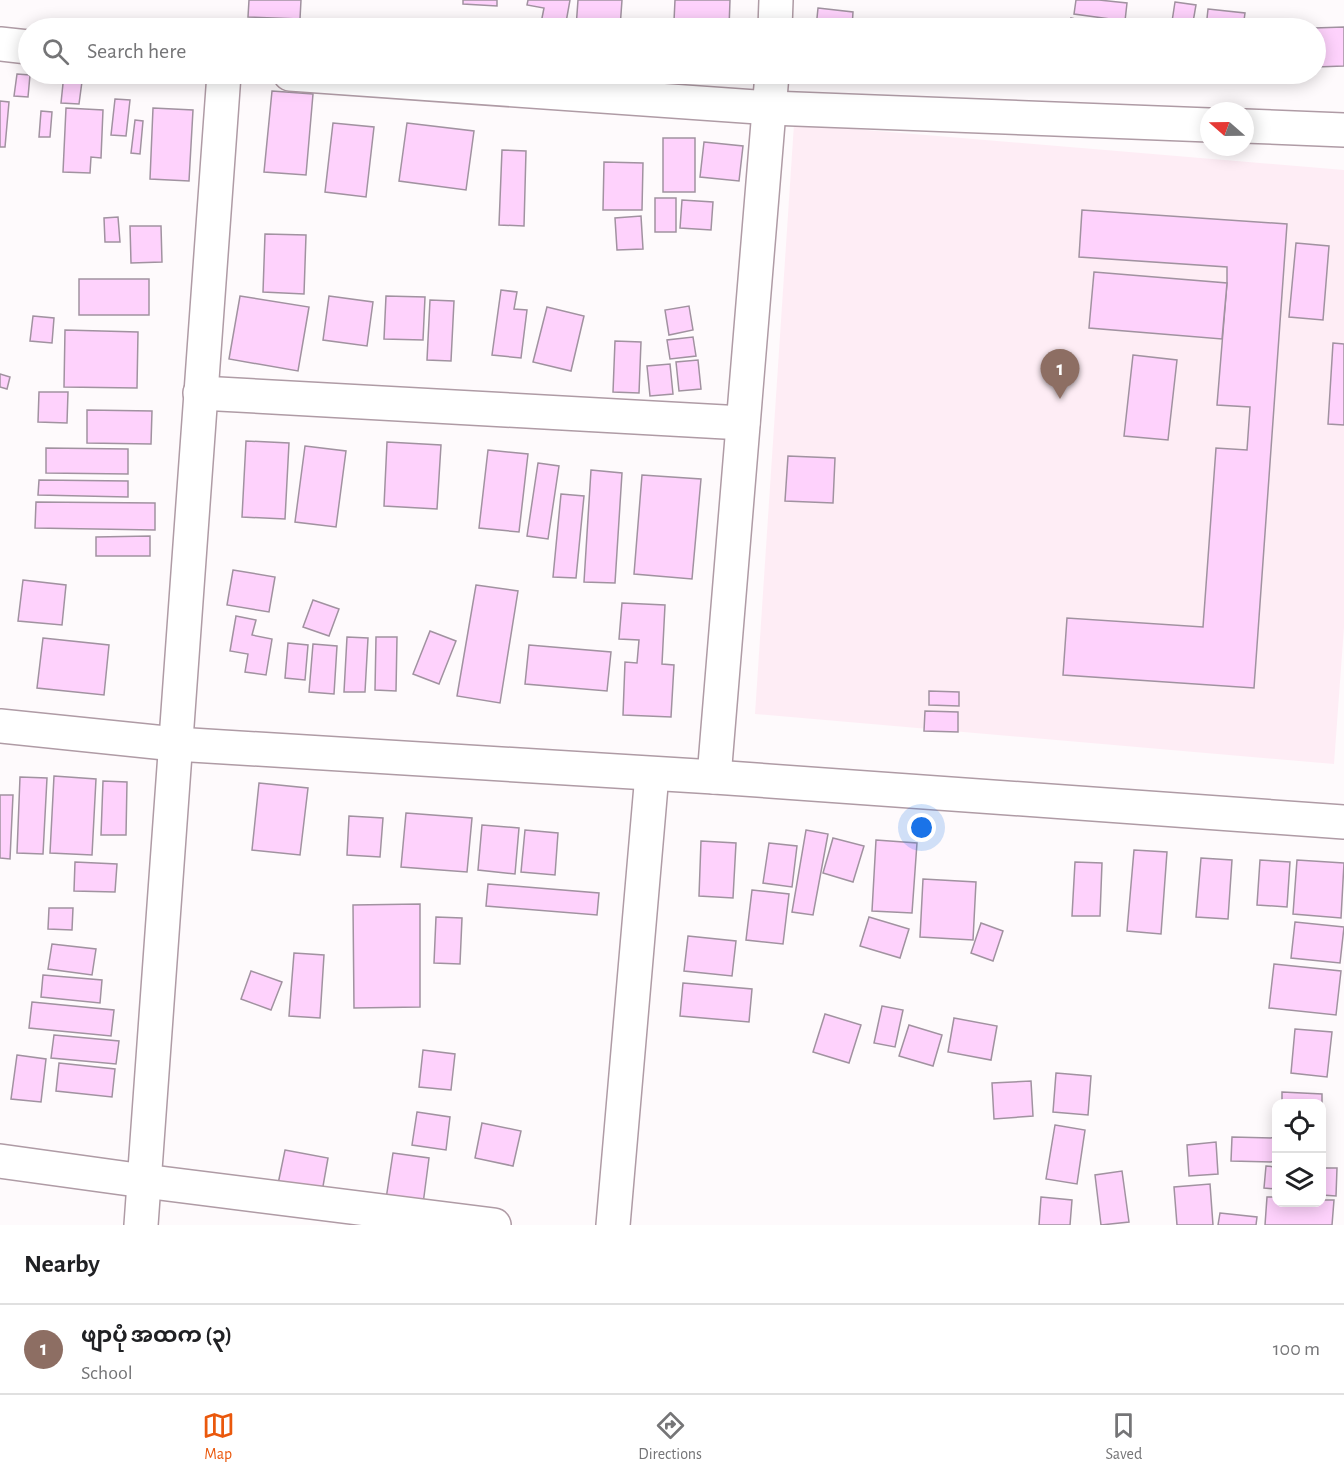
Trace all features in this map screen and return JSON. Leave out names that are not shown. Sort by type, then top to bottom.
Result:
[{"type":"street","points":[[775,18],[776,0]]},
{"type":"street","points":[[0,44],[18,46]]},
{"type":"street","points":[[141,1225],[223,84]]},
{"type":"street","points":[[431,84],[770,108],[1200,125]]},
{"type":"street","points":[[714,777],[771,84]]},
{"type":"street","points":[[1254,126],[1344,130]]},
{"type":"street","points":[[200,393],[743,423]]},
{"type":"street","points":[[0,726],[175,744],[714,777],[1344,822]]},
{"type":"street","points":[[613,1225],[652,774]]},
{"type":"street","points":[[0,1161],[144,1182],[494,1225]]},
{"type":"shaded area","points":[[794,124],[1344,170],[1344,627],[1334,764],[755,714]]},
{"type":"building","points":[[249,0],[301,0],[300,18],[248,17]]},
{"type":"building","points":[[463,0],[497,0],[497,6],[463,4]]},
{"type":"building","points":[[528,0],[570,0],[567,18],[542,18],[544,8],[527,5]]},
{"type":"building","points":[[578,0],[622,0],[621,18],[577,18]]},
{"type":"building","points":[[675,0],[730,0],[729,18],[674,18]]},
{"type":"building","points":[[1076,0],[1127,3],[1125,18],[1074,14]]},
{"type":"building","points":[[1175,2],[1196,5],[1194,18],[1173,18]]},
{"type":"building","points":[[818,8],[853,12],[853,18],[817,18]]},
{"type":"building","points":[[1208,9],[1245,13],[1244,18],[1207,18]]},
{"type":"building","points":[[1344,27],[1344,66],[1326,67],[1326,28]]},
{"type":"building","points":[[18,74],[18,84],[29,84],[28,97],[14,96]]},
{"type":"building","points":[[63,84],[82,84],[79,104],[61,103]]},
{"type":"building","points":[[272,91],[313,94],[306,175],[264,172]]},
{"type":"building","points":[[115,99],[130,100],[126,136],[111,135]]},
{"type":"building","points":[[0,101],[9,102],[5,147],[0,147]]},
{"type":"building","points":[[66,108],[103,110],[101,158],[91,157],[90,173],[63,172]]},
{"type":"building","points":[[153,108],[193,110],[189,181],[150,179]]},
{"type":"building","points":[[41,111],[52,112],[50,137],[39,137]]},
{"type":"building","points":[[135,120],[143,121],[140,154],[131,153]]},
{"type":"building","points":[[333,123],[374,127],[366,197],[325,192]]},
{"type":"building","points":[[407,123],[474,131],[466,190],[399,181]]},
{"type":"building","points":[[663,138],[695,138],[695,192],[663,192]]},
{"type":"building","points":[[704,142],[743,146],[739,181],[700,177]]},
{"type":"building","points":[[502,150],[526,151],[524,226],[499,225]]},
{"type":"building","points":[[604,162],[643,163],[642,210],[603,210]]},
{"type":"building","points":[[655,198],[676,198],[676,232],[655,232]]},
{"type":"building","points":[[682,200],[713,202],[711,230],[680,228]]},
{"type":"building","points":[[1082,210],[1287,224],[1254,688],[1063,675],[1067,618],[1203,627],[1216,448],[1247,450],[1250,407],[1217,405],[1227,267],[1079,257]]},
{"type":"building","points":[[641,216],[643,249],[617,250],[615,218]]},
{"type":"building","points":[[118,217],[120,242],[105,242],[104,218]]},
{"type":"building","points":[[130,226],[161,226],[162,262],[131,263]]},
{"type":"building","points":[[265,234],[306,235],[304,294],[263,292]]},
{"type":"building","points":[[1296,243],[1329,246],[1323,320],[1289,317]]},
{"type":"building","points":[[1094,272],[1227,283],[1222,339],[1089,328]]},
{"type":"building","points":[[79,279],[149,279],[149,315],[79,315]]},
{"type":"building","points":[[501,290],[517,292],[514,309],[527,310],[521,358],[492,355]]},
{"type":"building","points":[[240,296],[309,307],[298,371],[229,359]]},
{"type":"building","points":[[329,296],[373,302],[367,346],[323,340]]},
{"type":"building","points":[[386,296],[425,297],[423,340],[384,339]]},
{"type":"building","points":[[430,300],[454,301],[451,361],[427,360]]},
{"type":"building","points":[[689,306],[693,330],[669,335],[665,310]]},
{"type":"building","points":[[547,307],[584,316],[571,371],[533,362]]},
{"type":"building","points":[[33,316],[54,318],[52,343],[30,341]]},
{"type":"building","points":[[65,330],[138,332],[137,388],[64,387]]},
{"type":"building","points":[[693,337],[696,356],[670,359],[667,340]]},
{"type":"building","points":[[615,341],[641,342],[639,393],[613,392]]},
{"type":"building","points":[[1333,343],[1344,344],[1344,425],[1328,424]]},
{"type":"building","points":[[1133,355],[1177,360],[1168,440],[1124,436]]},
{"type":"building","points":[[698,360],[701,389],[679,391],[676,362]]},
{"type":"building","points":[[670,364],[673,394],[650,396],[647,366]]},
{"type":"building","points":[[0,374],[10,377],[7,389],[0,387]]},
{"type":"building","points":[[39,392],[68,392],[67,423],[38,422]]},
{"type":"building","points":[[87,410],[152,411],[151,444],[87,443]]},
{"type":"building","points":[[246,441],[289,443],[285,519],[242,517]]},
{"type":"building","points":[[387,442],[441,445],[437,509],[384,506]]},
{"type":"building","points":[[305,446],[346,451],[336,527],[295,522]]},
{"type":"building","points":[[46,448],[128,449],[128,474],[46,473]]},
{"type":"building","points":[[488,450],[528,454],[519,532],[479,528]]},
{"type":"building","points":[[788,456],[835,458],[833,503],[785,501]]},
{"type":"building","points":[[538,463],[559,466],[548,539],[527,536]]},
{"type":"building","points":[[591,470],[622,473],[615,583],[584,582]]},
{"type":"building","points":[[642,475],[701,479],[692,579],[634,574]]},
{"type":"building","points":[[39,480],[128,481],[128,497],[38,495]]},
{"type":"building","points":[[561,494],[584,496],[576,578],[553,577]]},
{"type":"building","points":[[36,502],[155,503],[155,530],[35,528]]},
{"type":"building","points":[[150,536],[150,556],[96,556],[96,537]]},
{"type":"building","points":[[233,570],[275,577],[269,612],[227,605]]},
{"type":"building","points":[[23,580],[66,585],[62,625],[18,621]]},
{"type":"building","points":[[476,585],[518,591],[500,703],[457,696]]},
{"type":"building","points":[[313,600],[339,609],[329,636],[303,627]]},
{"type":"building","points":[[622,603],[665,605],[662,664],[674,665],[671,717],[623,715],[625,662],[637,663],[639,640],[619,639]]},
{"type":"building","points":[[236,616],[256,620],[252,635],[272,639],[266,675],[245,672],[248,654],[230,651]]},
{"type":"building","points":[[430,631],[456,641],[439,684],[413,674]]},
{"type":"building","points":[[347,637],[368,638],[365,692],[344,692]]},
{"type":"building","points":[[376,637],[397,637],[396,691],[375,690]]},
{"type":"building","points":[[43,638],[109,645],[104,695],[37,688]]},
{"type":"building","points":[[288,643],[308,645],[305,680],[285,678]]},
{"type":"building","points":[[313,644],[337,646],[334,694],[309,692]]},
{"type":"building","points":[[529,645],[611,652],[607,691],[525,684]]},
{"type":"building","points":[[929,691],[959,692],[959,706],[929,705]]},
{"type":"building","points":[[925,711],[958,712],[958,732],[924,731]]},
{"type":"building","points":[[54,776],[96,779],[92,855],[50,853]]},
{"type":"building","points":[[20,777],[47,778],[43,854],[17,853]]},
{"type":"building","points":[[103,781],[127,782],[126,835],[101,835]]},
{"type":"building","points":[[259,783],[308,788],[300,855],[252,850]]},
{"type":"building","points":[[0,795],[13,795],[10,859],[0,858]]},
{"type":"building","points":[[406,813],[472,818],[467,872],[401,867]]},
{"type":"building","points":[[349,816],[383,818],[380,857],[347,855]]},
{"type":"building","points":[[482,825],[519,828],[515,874],[478,870]]},
{"type":"building","points":[[525,830],[558,833],[555,875],[521,872]]},
{"type":"building","points":[[806,830],[828,834],[813,915],[792,912]]},
{"type":"building","points":[[833,838],[864,846],[853,882],[823,873]]},
{"type":"building","points":[[876,840],[917,843],[912,913],[872,911]]},
{"type":"building","points":[[701,841],[736,843],[733,898],[699,896]]},
{"type":"building","points":[[769,843],[797,846],[792,887],[763,883]]},
{"type":"building","points":[[1134,850],[1167,852],[1161,934],[1127,931]]},
{"type":"building","points":[[1201,858],[1232,860],[1228,919],[1196,917]]},
{"type":"building","points":[[1260,860],[1290,862],[1287,907],[1257,905]]},
{"type":"building","points":[[1297,860],[1344,863],[1341,918],[1293,914]]},
{"type":"building","points":[[75,862],[117,864],[115,892],[74,891]]},
{"type":"building","points":[[1075,862],[1102,863],[1100,916],[1072,916]]},
{"type":"building","points":[[923,879],[976,882],[973,940],[920,937]]},
{"type":"building","points":[[488,884],[599,893],[597,915],[486,906]]},
{"type":"building","points":[[752,890],[789,894],[783,944],[746,940]]},
{"type":"building","points":[[420,904],[420,1007],[354,1008],[353,905]]},
{"type":"building","points":[[49,908],[73,908],[72,930],[48,929]]},
{"type":"building","points":[[436,917],[462,918],[460,964],[434,963]]},
{"type":"building","points":[[869,917],[909,929],[900,958],[860,946]]},
{"type":"building","points":[[1295,922],[1344,927],[1340,963],[1291,958]]},
{"type":"building","points":[[981,923],[1003,931],[993,961],[971,953]]},
{"type":"building","points":[[688,936],[736,941],[732,976],[684,971]]},
{"type":"building","points":[[52,944],[96,949],[92,975],[48,969]]},
{"type":"building","points":[[294,953],[324,955],[320,1018],[289,1016]]},
{"type":"building","points":[[1274,964],[1341,971],[1336,1015],[1269,1008]]},
{"type":"building","points":[[251,971],[282,982],[271,1010],[241,999]]},
{"type":"building","points":[[43,975],[102,980],[100,1003],[41,997]]},
{"type":"building","points":[[683,983],[752,989],[749,1022],[680,1016]]},
{"type":"building","points":[[32,1002],[114,1010],[111,1036],[29,1028]]},
{"type":"building","points":[[882,1006],[903,1010],[895,1047],[874,1043]]},
{"type":"building","points":[[825,1014],[861,1025],[849,1063],[813,1052]]},
{"type":"building","points":[[954,1018],[997,1026],[991,1060],[948,1052]]},
{"type":"building","points":[[909,1025],[942,1035],[933,1066],[899,1056]]},
{"type":"building","points":[[1295,1029],[1332,1032],[1327,1077],[1291,1073]]},
{"type":"building","points":[[54,1035],[119,1041],[116,1064],[51,1058]]},
{"type":"building","points":[[423,1050],[455,1054],[451,1090],[419,1087]]},
{"type":"building","points":[[17,1055],[46,1059],[41,1102],[11,1099]]},
{"type":"building","points":[[59,1063],[115,1069],[112,1097],[56,1091]]},
{"type":"building","points":[[1056,1073],[1091,1076],[1088,1115],[1053,1112]]},
{"type":"building","points":[[1031,1081],[1033,1116],[994,1119],[992,1083]]},
{"type":"building","points":[[1282,1092],[1322,1094],[1322,1099],[1282,1099]]},
{"type":"building","points":[[417,1112],[450,1117],[446,1150],[412,1145]]},
{"type":"building","points":[[482,1123],[521,1131],[513,1166],[475,1158]]},
{"type":"building","points":[[1055,1125],[1085,1130],[1077,1184],[1046,1179]]},
{"type":"building","points":[[1232,1137],[1272,1138],[1272,1162],[1231,1161]]},
{"type":"building","points":[[1216,1142],[1218,1174],[1189,1176],[1187,1145]]},
{"type":"building","points":[[285,1150],[328,1158],[322,1192],[278,1184]]},
{"type":"building","points":[[393,1153],[429,1158],[423,1204],[386,1199]]},
{"type":"building","points":[[1266,1166],[1272,1167],[1272,1189],[1264,1188]]},
{"type":"building","points":[[1326,1168],[1337,1168],[1336,1196],[1326,1195]]},
{"type":"building","points":[[1122,1171],[1129,1222],[1101,1225],[1095,1175]]},
{"type":"building","points":[[1210,1184],[1213,1225],[1177,1225],[1174,1187]]},
{"type":"building","points":[[1041,1197],[1072,1200],[1070,1225],[1039,1225]]},
{"type":"building","points":[[1267,1197],[1272,1197],[1272,1207],[1326,1207],[1326,1200],[1334,1200],[1332,1225],[1265,1225]]},
{"type":"building","points":[[1220,1213],[1257,1217],[1256,1225],[1218,1225]]},
{"type":"place","name":"ဖျာပုံ အထက (၃)","points":[[1060,399]]}]
